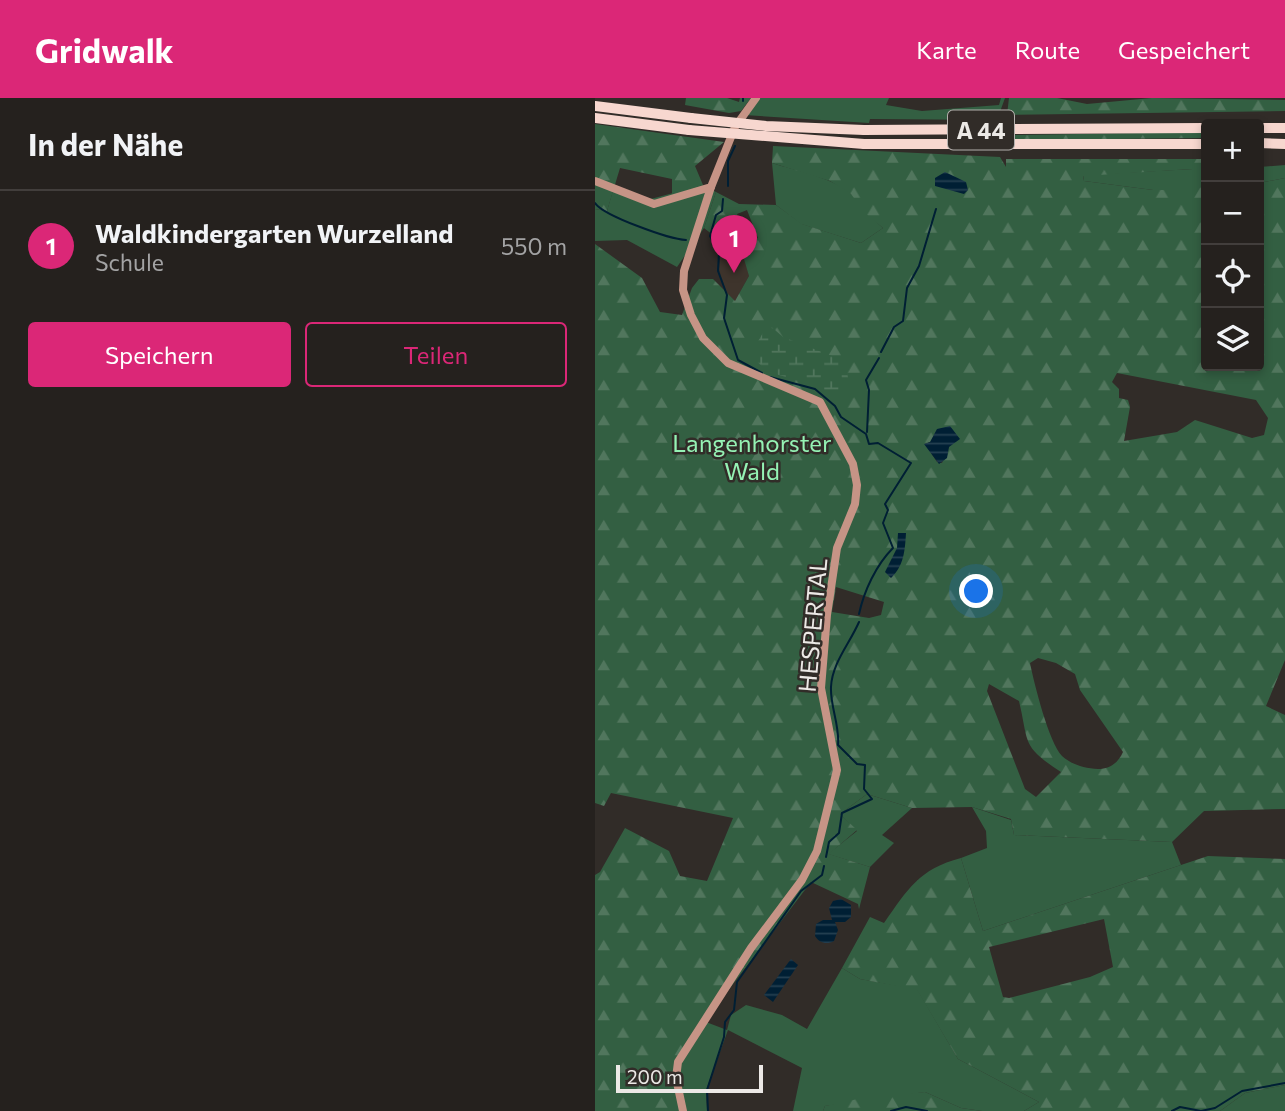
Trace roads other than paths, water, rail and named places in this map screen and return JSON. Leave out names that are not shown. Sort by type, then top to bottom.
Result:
[{"type":"highway","name":"A 44","points":[[595,106],[766,126],[864,130],[1201,128]]},
{"type":"highway","name":"A 44","points":[[595,118],[689,130],[864,144],[1201,144]]},
{"type":"highway","points":[[1264,128],[1285,128]]},
{"type":"highway","points":[[1264,144],[1285,144]]},
{"type":"main road","name":"HESPERTAL","points":[[683,1111],[676,1078],[678,1062],[751,948],[812,862],[832,798],[837,770],[821,688],[827,615],[837,548],[855,504],[857,485],[853,464],[820,402],[728,363],[703,338],[691,315],[683,290],[684,271],[711,187],[735,127],[756,98]]},
{"type":"main road","points":[[595,181],[654,204],[711,187]]},
{"type":"water","points":[[945,172],[966,182],[968,190],[964,194],[935,186],[935,178]]},
{"type":"water","points":[[950,426],[960,439],[949,447],[947,458],[939,464],[924,444],[930,442],[937,429]]},
{"type":"water","points":[[898,533],[906,533],[904,552],[899,568],[891,578],[885,572],[897,548]]},
{"type":"water","points":[[841,899],[851,905],[851,917],[845,922],[835,922],[838,930],[834,941],[821,942],[815,936],[816,924],[823,920],[832,920],[829,908],[833,901]]},
{"type":"water","points":[[791,959],[798,965],[773,1002],[764,995]]},
{"type":"waterway","points":[[728,186],[728,161],[735,146]]},
{"type":"waterway","points":[[723,199],[722,211],[716,215],[710,236],[719,253],[718,271],[727,295],[724,318],[738,360],[762,373]]},
{"type":"waterway","points":[[595,203],[637,226],[686,240]]},
{"type":"waterway","points":[[881,352],[894,327],[903,321],[907,288],[919,266],[936,209]]},
{"type":"waterway","points":[[867,432],[869,390],[866,380],[879,358]]},
{"type":"waterway","points":[[770,377],[815,389],[835,406],[841,417],[866,434],[869,444],[878,443],[911,463],[885,504],[888,510],[883,523],[893,548],[871,579],[859,614]]},
{"type":"waterway","points":[[826,857],[829,842],[839,833],[842,813],[872,799],[864,789],[865,765],[857,764],[838,745],[831,694],[835,670],[859,622]]},
{"type":"waterway","points":[[708,1111],[707,1090],[724,1037],[725,1022],[734,1010],[737,982],[801,891],[822,875],[824,866]]},
{"type":"waterway","points":[[1172,1111],[1180,1107],[1201,1111],[1215,1108],[1242,1091],[1285,1083]]},
{"type":"waterway","points":[[891,1111],[906,1107],[927,1111]]},
{"type":"place","name":"Waldkindergarten Wurzelland","points":[[734,273]]},
{"type":"park label","name":"Langenhorster Wald","points":[[752,456]]}]
